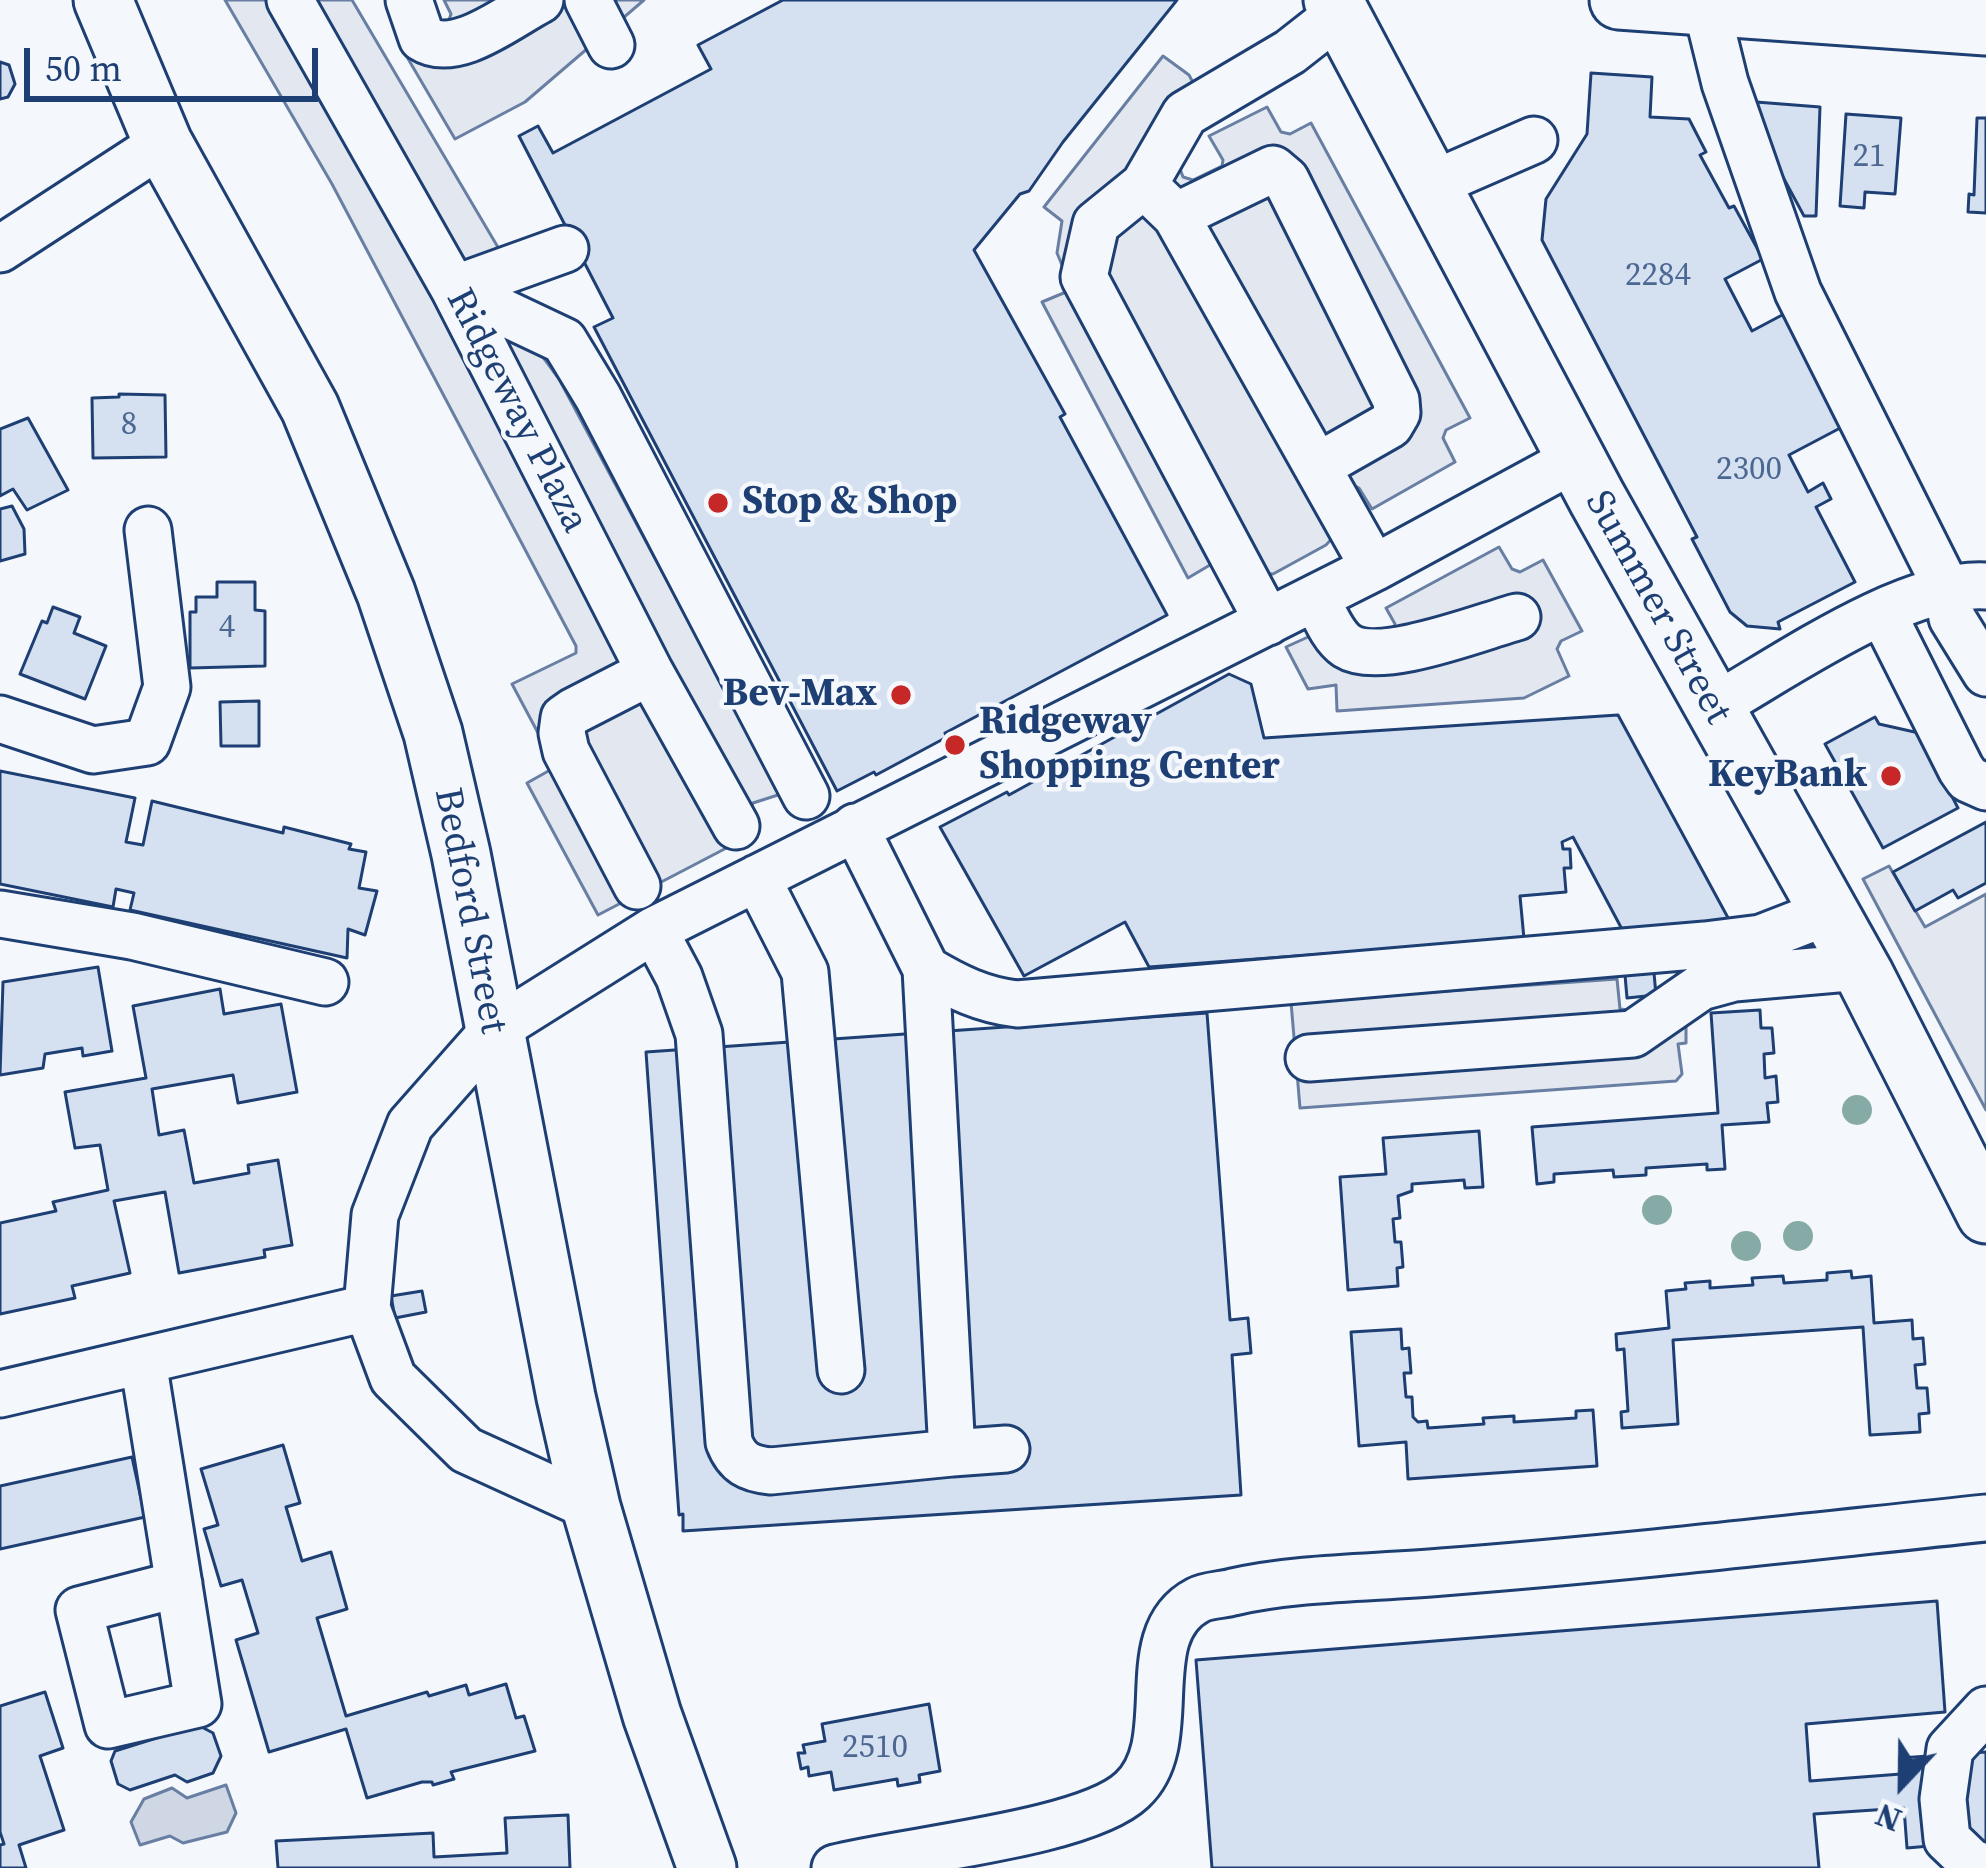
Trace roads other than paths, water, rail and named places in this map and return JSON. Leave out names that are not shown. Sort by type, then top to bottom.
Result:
[{"type":"main road","name":"Bedford Street","points":[[103,0],[163,143],[310,408],[386,593],[433,733],[591,1507],[652,1715],[707,1868]]},
{"type":"main road","points":[[1619,0],[1986,26]]},
{"type":"main road","name":"Summer Street","points":[[1348,4],[1433,184],[1575,459],[1860,967],[1986,1214]]},
{"type":"street","name":"Ridgeway Plaza","points":[[290,0],[454,290],[650,672],[736,826]]},
{"type":"street","points":[[409,0],[422,38],[442,46],[458,43],[540,0]]},
{"type":"street","points":[[588,0],[611,45]]},
{"type":"street","points":[[1348,4],[1290,52],[1185,114],[1160,201],[1374,568]]},
{"type":"street","points":[[1731,5],[1725,83],[1798,292],[1986,625]]},
{"type":"street","points":[[1433,184],[1534,140]]},
{"type":"street","points":[[0,249],[163,143]]},
{"type":"street","points":[[1268,622],[1084,277],[1096,224],[1273,169],[1286,180],[1396,400],[1390,425],[1318,466]]},
{"type":"street","points":[[454,290],[565,249]]},
{"type":"street","points":[[454,290],[564,341],[806,796]]},
{"type":"street","points":[[591,1507],[466,1450],[393,1378],[367,1308],[375,1215],[410,1125],[493,1031],[654,930],[1316,598],[1575,459]]},
{"type":"street","points":[[0,719],[93,750],[147,742],[167,687],[148,530]]},
{"type":"street","points":[[1712,708],[1882,612],[1967,588]]},
{"type":"street","points":[[1967,588],[1952,618],[1986,673]]},
{"type":"street","points":[[1316,598],[1341,640],[1370,652],[1393,651],[1517,617]]},
{"type":"street","points":[[1882,612],[1961,769],[1968,779],[1986,787]]},
{"type":"street","points":[[637,886],[566,751],[562,734],[564,718],[650,672]]},
{"type":"street","points":[[855,826],[926,969],[952,1453]]},
{"type":"street","points":[[757,878],[805,972],[841,1370]]},
{"type":"street","points":[[926,969],[958,988],[1022,1013],[1761,938],[1828,912]]},
{"type":"street","points":[[0,914],[132,936],[325,982]]},
{"type":"street","points":[[654,930],[679,977],[699,1034],[729,1442],[734,1456],[752,1469],[771,1471],[1006,1449]]},
{"type":"street","points":[[1309,1058],[1633,1034],[1701,987],[1734,977],[1860,967]]},
{"type":"street","points":[[0,1394],[367,1308]]},
{"type":"street","points":[[142,1361],[179,1584]]},
{"type":"street","points":[[835,1868],[1069,1820],[1106,1809],[1135,1789],[1150,1765],[1161,1726],[1160,1661],[1173,1624],[1197,1600],[1256,1587],[1554,1563],[1986,1518]]},
{"type":"street","points":[[1986,1710],[1950,1749],[1942,1799],[1947,1839],[1971,1862],[1986,1868]]},
{"type":"place","name":"Stop & Shop","points":[[718,503]]},
{"type":"place","name":"Bev-Max","points":[[901,695]]},
{"type":"place","name":"Ridgeway Shopping Center","points":[[955,745]]},
{"type":"place","name":"KeyBank","points":[[1891,776]]}]
